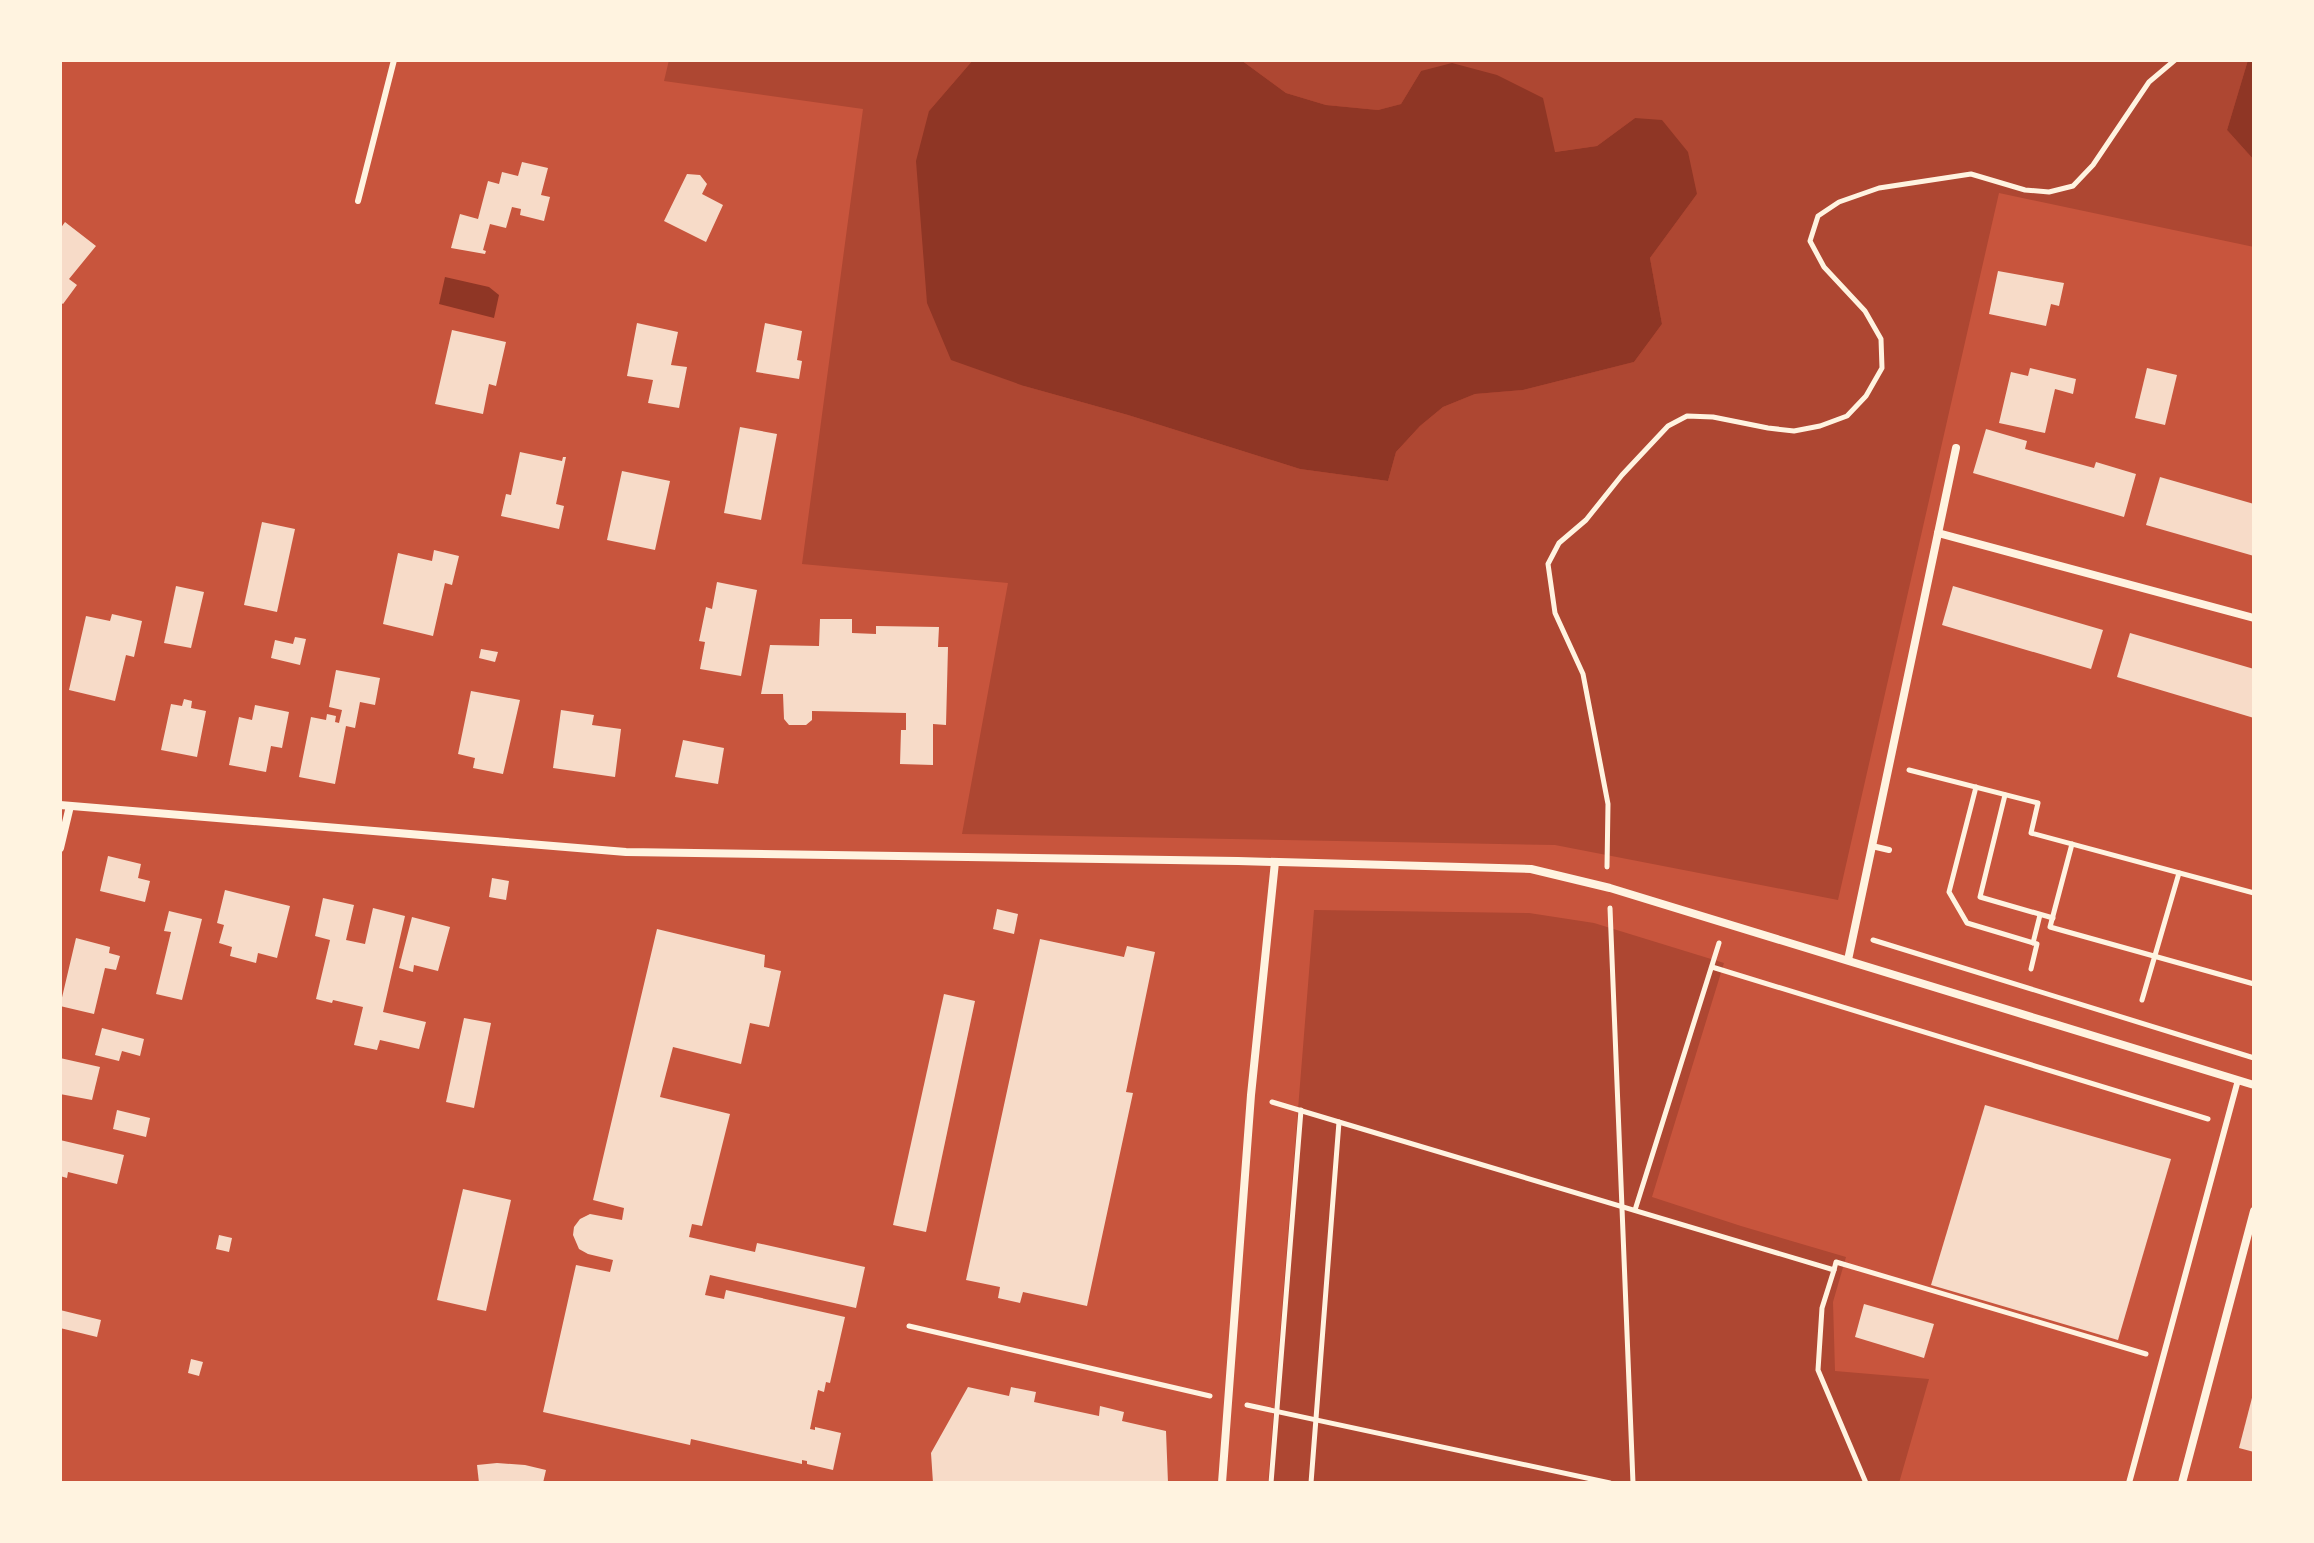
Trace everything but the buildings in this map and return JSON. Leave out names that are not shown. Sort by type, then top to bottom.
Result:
[{"type":"street","points":[[1848,960],[1956,448]]},
{"type":"street","points":[[1938,533],[2254,618]]},
{"type":"street","points":[[60,805],[626,852],[1531,869],[1610,888],[2254,1085]]},
{"type":"street","points":[[60,848],[70,806]]},
{"type":"street","points":[[1222,1483],[1251,1095],[1275,862]]},
{"type":"street","points":[[2182,1483],[2254,1211]]},
{"type":"lane","points":[[358,201],[394,60]]},
{"type":"lane","points":[[1872,846],[1889,850]]},
{"type":"lane","points":[[2129,1483],[2238,1080]]},
{"type":"path","points":[[1633,1483],[1610,888],[1606,855],[1608,804],[1583,674],[1555,613],[1548,564],[1559,543],[1586,520],[1622,475],[1668,426],[1687,416],[1713,417],[1794,431],[1847,416],[1866,396],[1882,368],[1881,339],[1865,311],[1824,267],[1810,241],[1818,216],[1839,202],[1879,188],[1971,174],[2025,190],[2049,192],[2073,186],[2093,165],[2149,82],[2175,60]]},
{"type":"path","points":[[1889,764],[2038,803],[2031,833],[2254,893]]},
{"type":"path","points":[[1976,787],[1949,892],[1967,923],[2037,944],[2031,969]]},
{"type":"path","points":[[2005,795],[1980,897],[2053,918]]},
{"type":"path","points":[[2072,844],[2050,927],[2254,984]]},
{"type":"path","points":[[2142,1000],[2179,873]]},
{"type":"path","points":[[2033,943],[2040,915]]},
{"type":"path","points":[[1635,1210],[1725,923]]},
{"type":"path","points":[[1854,934],[2254,1058]]},
{"type":"path","points":[[1712,967],[2225,1125]]},
{"type":"path","points":[[1251,1095],[1834,1270]]},
{"type":"path","points":[[1271,1483],[1301,1110]]},
{"type":"path","points":[[1311,1483],[1339,1122]]},
{"type":"path","points":[[1866,1483],[1818,1370],[1822,1308],[1836,1262],[2162,1359]]},
{"type":"path","points":[[909,1326],[1228,1401],[1610,1483]]},
{"type":"shaded area","points":[[669,60],[973,60],[929,111],[1024,386],[1300,469],[1388,481],[1396,452],[1443,407],[1475,394],[1523,390],[1634,362],[1662,324],[1650,258],[1697,194],[1635,118],[1597,146],[1554,152],[1421,71],[1401,104],[1378,110],[1326,105],[1286,93],[1241,60],[2248,60],[2227,130],[2254,160],[2254,247],[1999,193],[1838,900],[1555,845],[962,834],[1008,583],[802,564],[863,109],[664,81]]},
{"type":"shaded area","points":[[973,60],[1241,60],[1286,93],[1326,105],[1378,110],[1401,104],[1421,71],[1452,63],[1497,75],[1543,98],[1555,152],[1597,146],[1635,118],[1662,120],[1688,152],[1697,194],[1650,258],[1662,324],[1634,362],[1523,390],[1475,394],[1443,407],[1396,452],[1388,481],[1300,469],[1024,386],[951,360],[927,303],[916,161],[929,111]]},
{"type":"shaded area","points":[[2248,60],[2254,60],[2254,160],[2227,130]]},
{"type":"shaded area","points":[[445,277],[489,287],[499,295],[494,318],[439,304]]},
{"type":"shaded area","points":[[1314,910],[1529,913],[1594,923],[1724,963],[1652,1197],[1846,1257],[1833,1302],[1835,1371],[1929,1379],[1899,1483],[1268,1483]]}]
